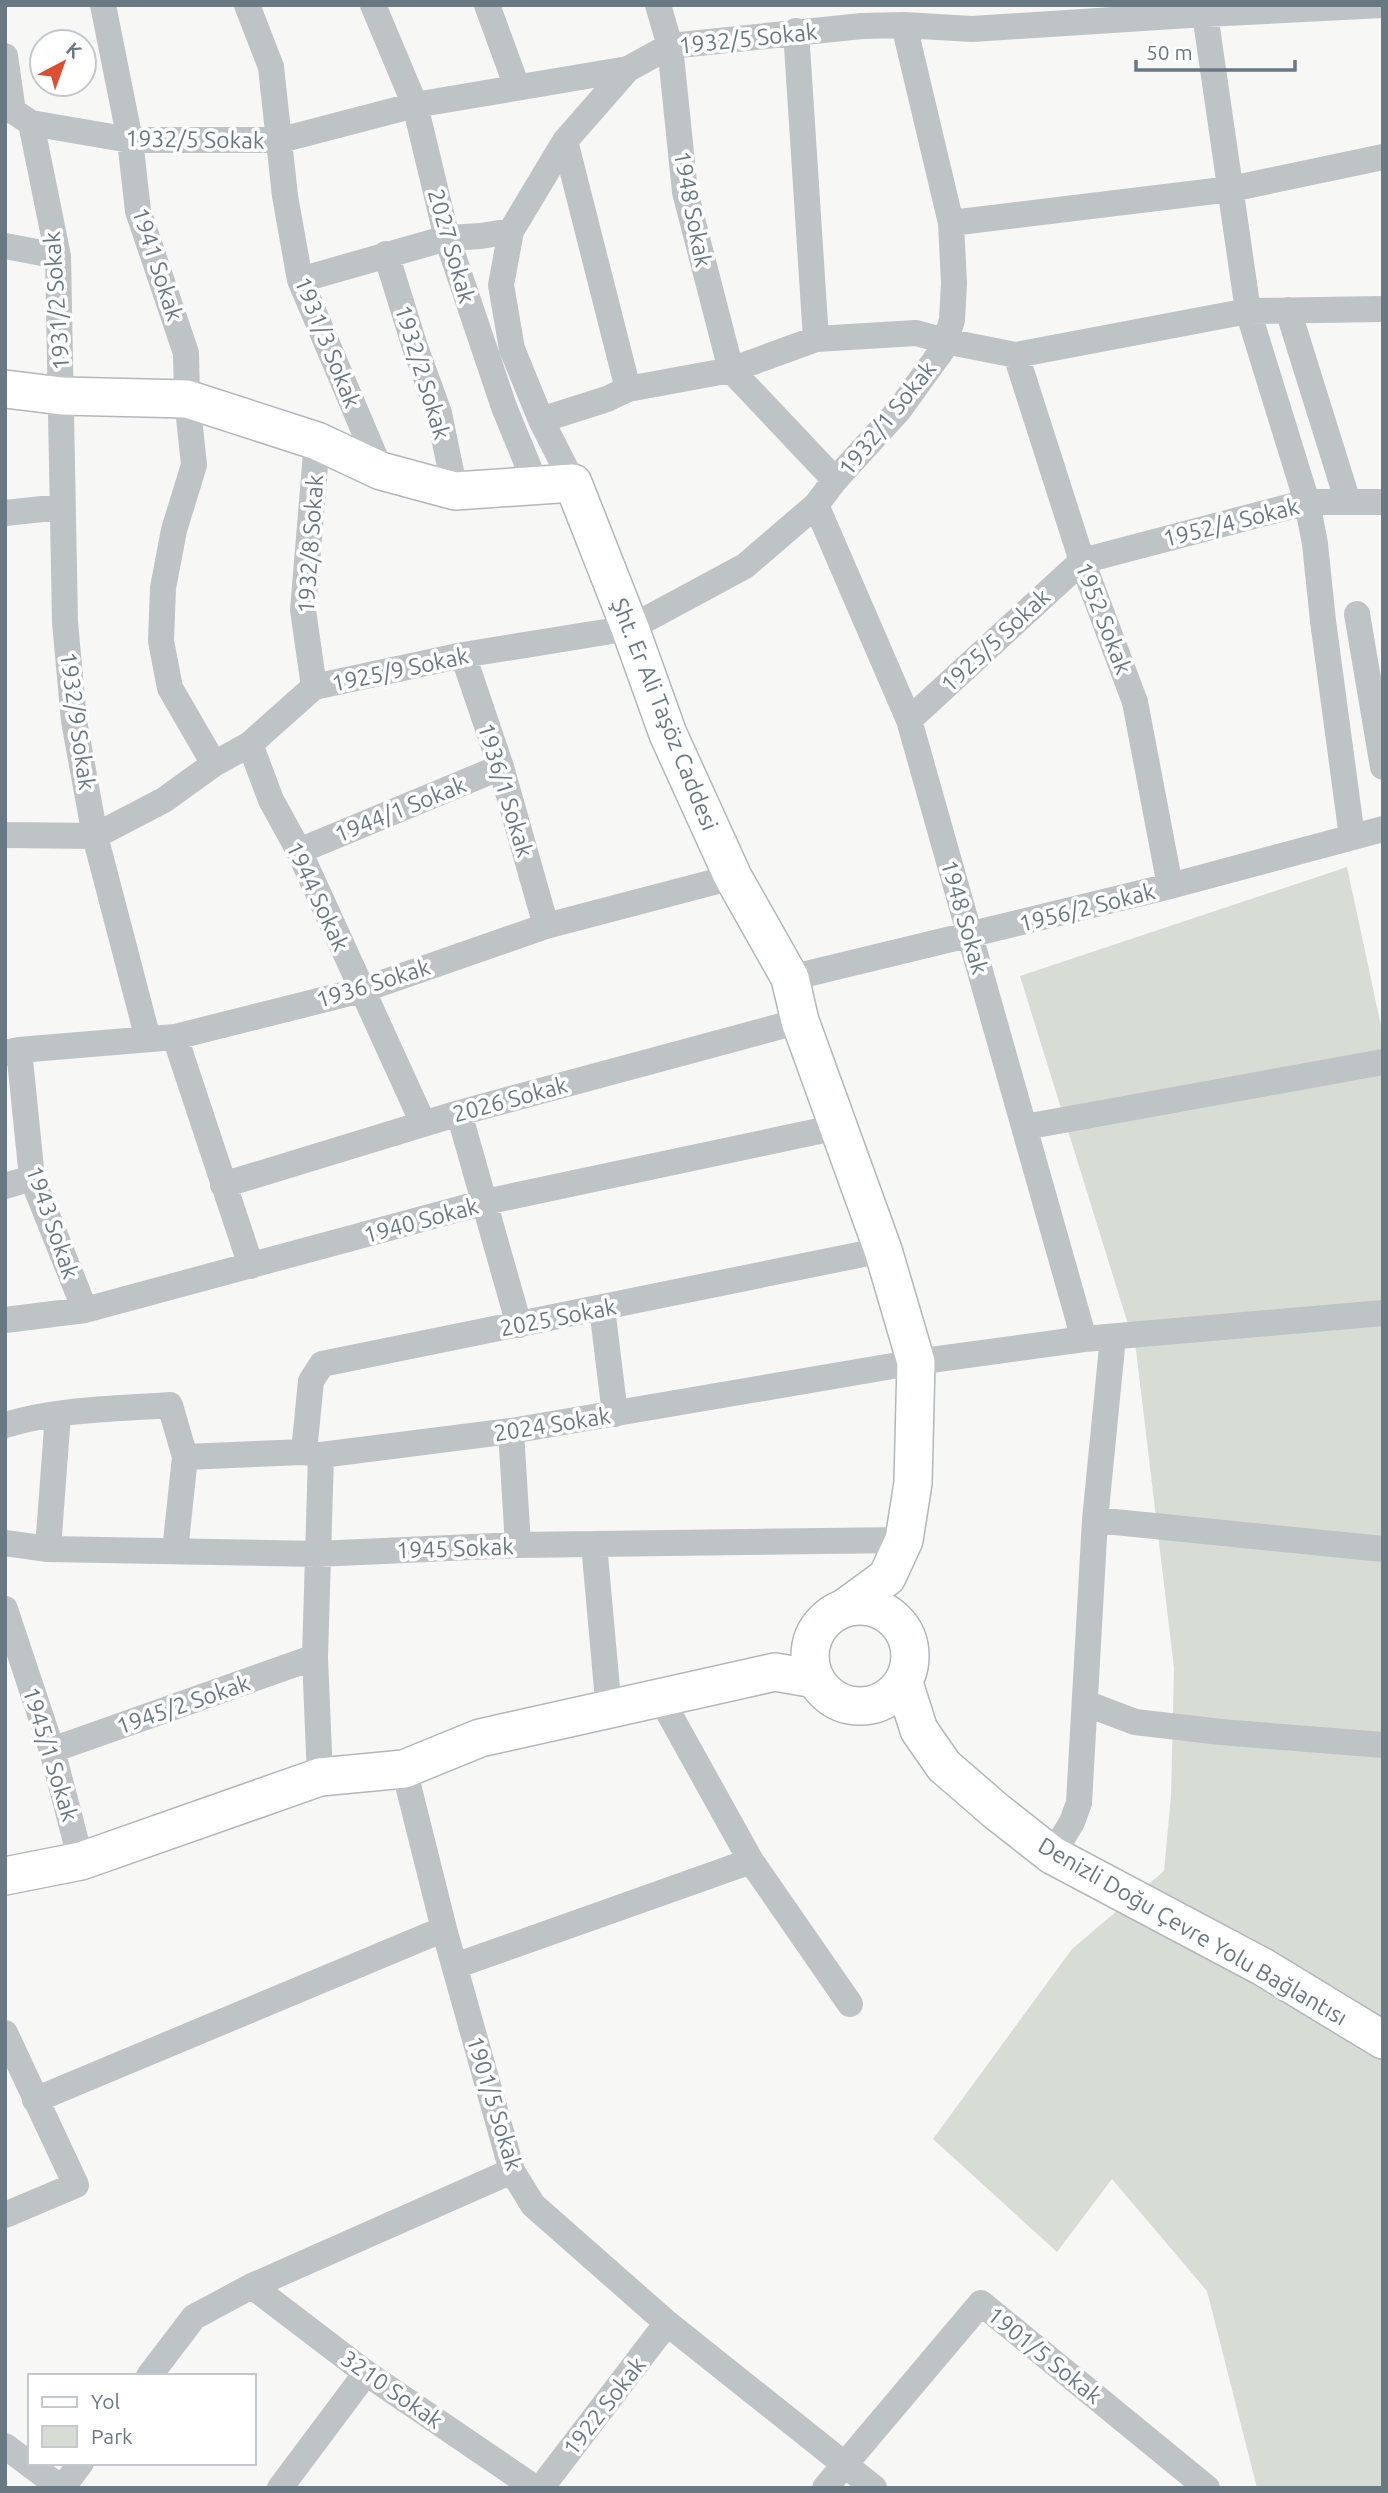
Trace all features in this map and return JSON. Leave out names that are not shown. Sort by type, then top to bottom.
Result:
[{"type":"street","name":"1941 Sokak","points":[[103,5],[130,140],[138,211],[186,353],[187,399]]},
{"type":"street","name":"1931/3 Sokak","points":[[247,5],[271,67],[285,196],[300,279],[380,471]]},
{"type":"street","name":"2027 Sokak","points":[[373,5],[415,105],[447,238],[504,407],[536,485]]},
{"type":"street","points":[[487,5],[517,88]]},
{"type":"street","name":"1948 Sokak","points":[[658,5],[670,46],[685,192],[730,370]]},
{"type":"street","name":"1932/5 Sokak","points":[[17,115],[130,140],[281,140],[415,105],[628,69],[670,46],[796,31],[863,16],[904,25],[972,29],[1383,5]]},
{"type":"street","points":[[1205,14],[1248,311],[1307,502],[1315,544],[1352,837]]},
{"type":"street","name":"1932/1 Sokak","points":[[630,628],[745,566],[816,505],[835,480],[899,410],[943,349],[952,320],[954,283],[951,223],[904,25]]},
{"type":"street","points":[[796,31],[816,339]]},
{"type":"street","name":"1931/2 Sokak","points":[[5,56],[17,115],[58,256],[62,396]]},
{"type":"street","points":[[5,389],[62,396],[187,399],[317,441],[380,471],[455,491],[573,483],[541,420],[512,349],[501,285],[511,231],[565,141],[628,69]]},
{"type":"street","points":[[565,141],[628,388]]},
{"type":"street","points":[[951,223],[1231,189],[1383,157]]},
{"type":"street","points":[[300,279],[447,238],[511,231]]},
{"type":"street","points":[[5,246],[58,256]]},
{"type":"street","name":"1932/2 Sokak","points":[[386,254],[439,413],[455,491]]},
{"type":"street","points":[[541,420],[607,399],[628,388],[730,370],[816,339],[916,333],[1016,355],[1248,311],[1383,309]]},
{"type":"street","points":[[1289,310],[1348,502]]},
{"type":"street","name":"1952 Sokak","points":[[1016,355],[1082,561],[1135,702],[1170,886]]},
{"type":"street","points":[[730,370],[835,480]]},
{"type":"street","name":"1932/9 Sokak","points":[[62,396],[61,508],[65,622],[74,721],[95,836],[148,1039]]},
{"type":"street","points":[[187,399],[194,465],[174,530],[165,576],[161,641],[170,688],[214,764]]},
{"type":"street","name":"1932/8 Sokak","points":[[314,687],[303,610],[317,441]]},
{"type":"street","name":"Şht. Er Ali Taşöz Caddesi","points":[[573,483],[668,734],[733,877],[790,978],[800,1021],[883,1250],[916,1362],[913,1483],[904,1541],[887,1577]]},
{"type":"street","name":"1952/4 Sokak","points":[[1082,561],[1307,502],[1383,502]]},
{"type":"street","name":"1948 Sokak","points":[[816,505],[909,720],[1084,1339]]},
{"type":"street","points":[[5,513],[61,508]]},
{"type":"street","name":"1925/5 Sokak","points":[[909,720],[1082,561]]},
{"type":"street","points":[[1323,621],[1370,614],[1383,768]]},
{"type":"street","name":"1925/9 Sokak","points":[[5,835],[95,836],[164,800],[214,764],[250,744],[314,687],[463,655],[630,628]]},
{"type":"street","name":"1936/1 Sokak","points":[[463,655],[501,768],[546,926]]},
{"type":"street","name":"1944 Sokak","points":[[250,744],[271,800],[299,851],[423,1123]]},
{"type":"street","name":"1944/1 Sokak","points":[[299,851],[501,768]]},
{"type":"street","name":"1956/2 Sokak","points":[[790,978],[1170,886],[1383,829]]},
{"type":"street","name":"1936 Sokak","points":[[12,1052],[176,1037],[362,990],[546,926],[733,877]]},
{"type":"street","name":"2026 Sokak","points":[[223,1185],[460,1112],[800,1021]]},
{"type":"street","points":[[176,1037],[251,1266]]},
{"type":"street","name":"1943 Sokak","points":[[12,1052],[32,1178],[85,1310]]},
{"type":"street","points":[[1025,1127],[1383,1062]]},
{"type":"street","points":[[460,1112],[519,1325]]},
{"type":"street","name":"1940 Sokak","points":[[5,1320],[85,1310],[485,1202],[838,1127]]},
{"type":"street","points":[[5,1186],[32,1178]]},
{"type":"street","name":"2025 Sokak","points":[[320,1777],[315,1657],[317,1554],[311,1381],[322,1364],[883,1250]]},
{"type":"street","points":[[602,1308],[615,1414]]},
{"type":"street","name":"2024 Sokak","points":[[185,1457],[313,1453],[511,1431],[916,1362],[1084,1339],[1383,1313]]},
{"type":"street","points":[[1052,1855],[1072,1822],[1079,1803],[1096,1520],[1113,1337]]},
{"type":"street","points":[[5,1425],[58,1414],[170,1405],[185,1457],[175,1551]]},
{"type":"street","points":[[48,1549],[58,1414]]},
{"type":"street","points":[[511,1431],[518,1545]]},
{"type":"street","points":[[1096,1520],[1383,1549]]},
{"type":"street","name":"1945 Sokak","points":[[5,1543],[48,1549],[317,1554],[518,1545],[904,1541]]},
{"type":"street","points":[[594,1544],[609,1711]]},
{"type":"street","points":[[775,1672],[814,1634],[823,1621],[887,1577],[895,1619]]},
{"type":"street","points":[[814,1634],[809,1649],[815,1679],[824,1692],[836,1702],[851,1707],[867,1707],[893,1692],[909,1670],[911,1656],[903,1630],[895,1619],[883,1611],[846,1607]]},
{"type":"street","name":"1945/1 Sokak","points":[[5,1609],[52,1750],[82,1861]]},
{"type":"street","name":"1945/2 Sokak","points":[[52,1750],[315,1657]]},
{"type":"street","points":[[5,1876],[82,1861],[320,1777],[404,1769],[480,1738],[775,1672],[815,1679]]},
{"type":"street","name":"Denizli Doğu Çevre Yolu Bağlantısı","points":[[893,1692],[944,1766],[1052,1855],[1263,1967],[1383,2039]]},
{"type":"street","points":[[661,1699],[751,1861],[850,2004]]},
{"type":"street","points":[[1085,1703],[1135,1722],[1383,1745]]},
{"type":"street","name":"1901/5 Sokak","points":[[404,1769],[444,1929],[512,2171],[533,2205],[667,2323],[874,2488]]},
{"type":"street","points":[[455,1966],[751,1861]]},
{"type":"street","points":[[35,2100],[444,1929]]},
{"type":"street","points":[[5,2033],[76,2185],[5,2215]]},
{"type":"street","points":[[151,2374],[194,2317],[252,2286],[512,2171]]},
{"type":"street","name":"3210 Sokak","points":[[252,2286],[366,2373],[535,2488]]},
{"type":"street","name":"1901/5 Sokak","points":[[844,2464],[981,2303],[1207,2488]]},
{"type":"street","name":"1922 Sokak","points":[[541,2488],[667,2323]]},
{"type":"street","points":[[280,2488],[366,2373]]},
{"type":"street","points":[[5,2446],[28,2463]]},
{"type":"street","points":[[825,2488],[844,2464]]},
{"type":"street","points":[[30,2465],[61,2488],[79,2465]]},
{"type":"green space","points":[[1347,867],[1383,1035],[1383,2488],[1257,2488],[1207,2291],[1112,2179],[1057,2252],[933,2139],[1072,1949],[1164,1871],[1171,1797],[1174,1668],[1136,1350],[1020,976]]}]
